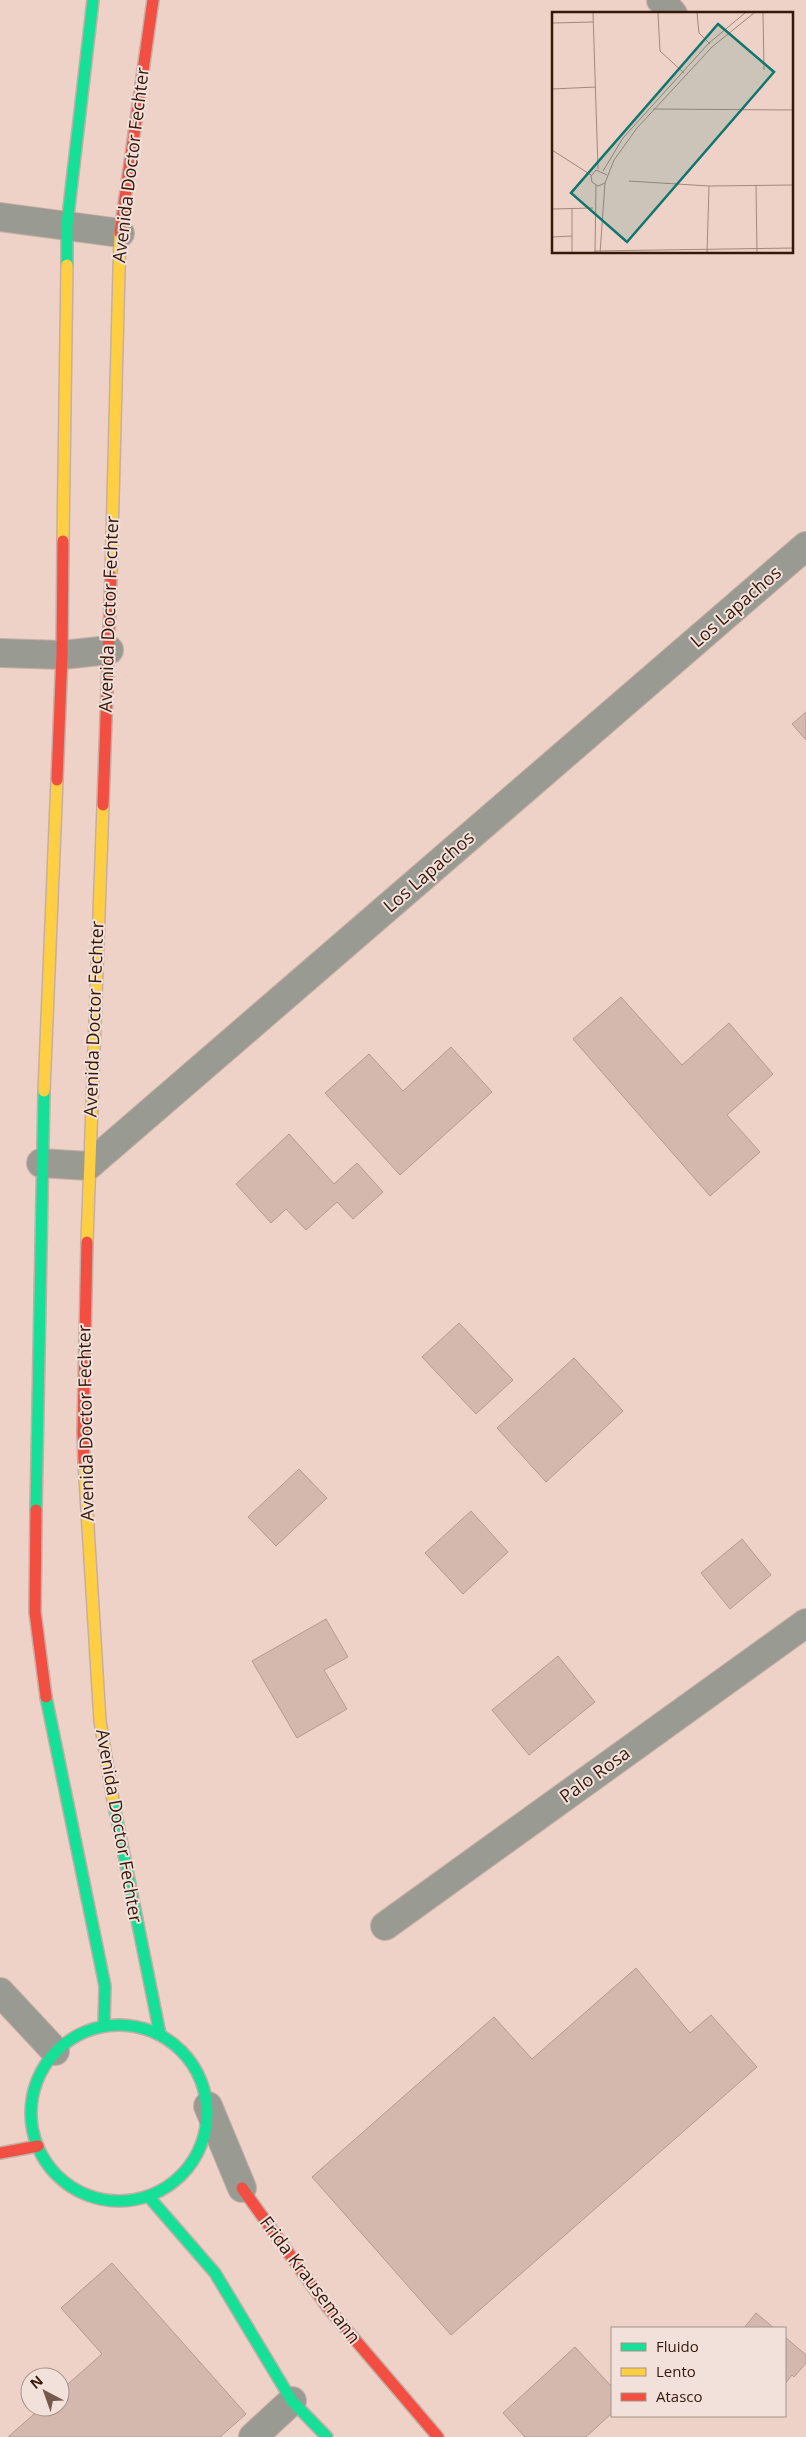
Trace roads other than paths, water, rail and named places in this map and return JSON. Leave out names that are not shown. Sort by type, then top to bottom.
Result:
[{"type":"main road","points":[[93,0],[67,225],[62,655],[41,1163],[35,1612],[47,1705],[105,1986],[104,2025]]},
{"type":"main road","name":"Avenida Doctor Fechter","points":[[153,0],[120,233],[109,650],[88,1166],[83,1432],[90,1577],[100,1721],[124,1861],[160,2034]]},
{"type":"main road","points":[[104,2025],[132,2025],[160,2034],[184,2051],[201,2076],[208,2106],[206,2135],[193,2163],[174,2184],[149,2197],[121,2202],[90,2197],[64,2183],[44,2160],[38,2146],[33,2132],[31,2102],[39,2075],[55,2052],[78,2035],[104,2025]]},
{"type":"main road","points":[[0,2153],[38,2146]]},
{"type":"main road","name":"Frida Krausemann","points":[[242,2188],[328,2308],[438,2437]]},
{"type":"main road","points":[[149,2197],[215,2273],[292,2401],[327,2437]]},
{"type":"street","points":[[661,0],[671,12]]},
{"type":"street","points":[[0,217],[120,233]]},
{"type":"street","name":"Los Lapachos","points":[[88,1166],[806,546]]},
{"type":"street","points":[[0,653],[62,655],[109,650]]},
{"type":"street","points":[[41,1163],[88,1166]]},
{"type":"street","name":"Palo Rosa","points":[[385,1926],[806,1623]]},
{"type":"street","points":[[0,1992],[55,2052]]},
{"type":"street","name":"Frida Krausemann","points":[[208,2106],[242,2188]]},
{"type":"street","points":[[253,2437],[292,2401]]}]
